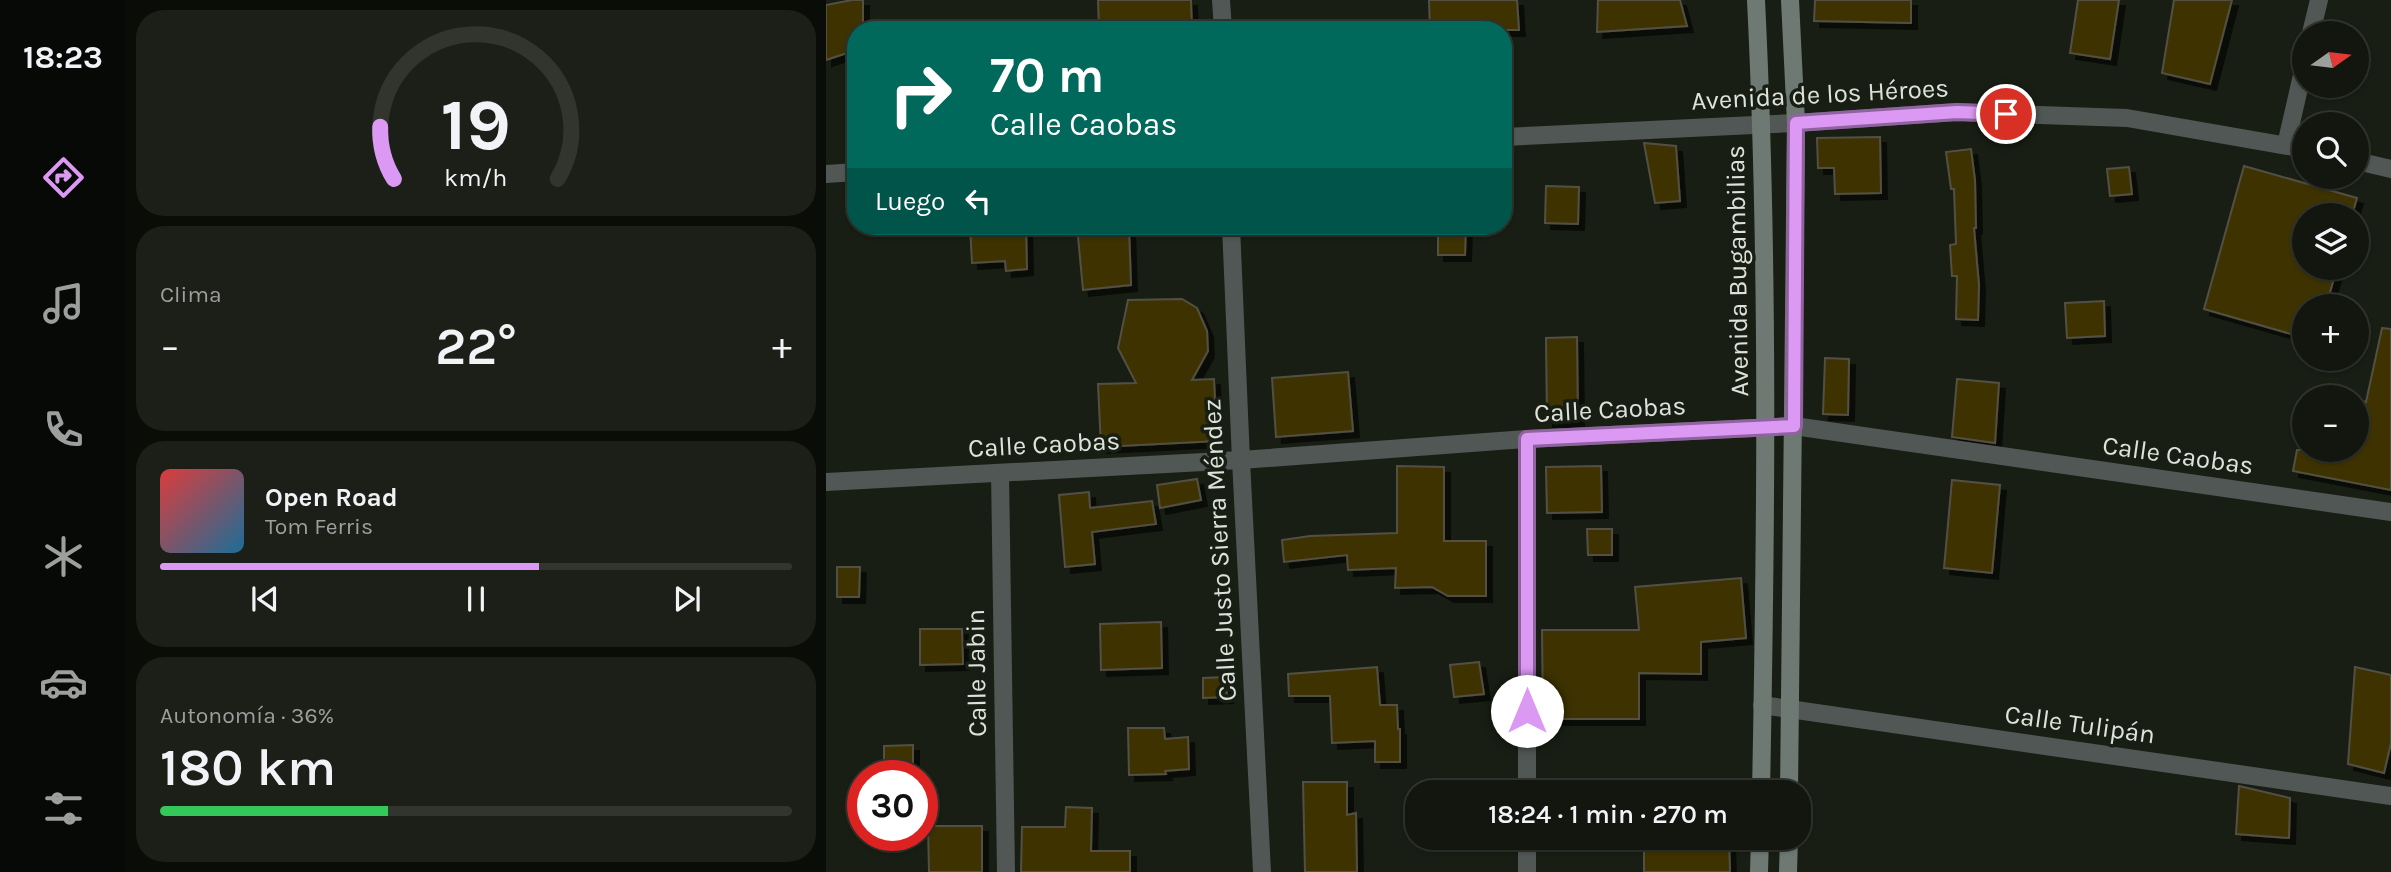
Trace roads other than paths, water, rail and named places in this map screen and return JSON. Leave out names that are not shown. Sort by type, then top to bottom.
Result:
[{"type":"main road","name":"Avenida Bugambilias","points":[[1756,0],[1762,124],[1765,428],[1760,780]]},
{"type":"main road","name":"Avenida Bugambilias","points":[[1789,780],[1796,123],[1790,0]]},
{"type":"main road","points":[[1759,872],[1760,850]]},
{"type":"main road","points":[[1788,850],[1788,872]]},
{"type":"street","points":[[1221,0],[1222,21]]},
{"type":"street","points":[[2314,21],[2319,0]]},
{"type":"street","points":[[2286,145],[2297,98]]},
{"type":"street","name":"Avenida de los Héroes","points":[[1512,137],[1796,123],[1957,112],[2127,118],[2292,146]]},
{"type":"street","points":[[2369,164],[2391,169]]},
{"type":"street","points":[[826,174],[847,173]]},
{"type":"street","name":"Calle Justo Sierra Méndez","points":[[1231,235],[1262,872]]},
{"type":"street","name":"Calle Caobas","points":[[826,482],[1241,460],[1527,439],[1794,426],[2391,512]]},
{"type":"street","points":[[1527,439],[1527,780]]},
{"type":"street","name":"Calle Jabin","points":[[1000,473],[1006,872]]},
{"type":"street","name":"Calle Tulipán","points":[[1762,705],[2391,796]]},
{"type":"street","points":[[1527,850],[1527,872]]}]
